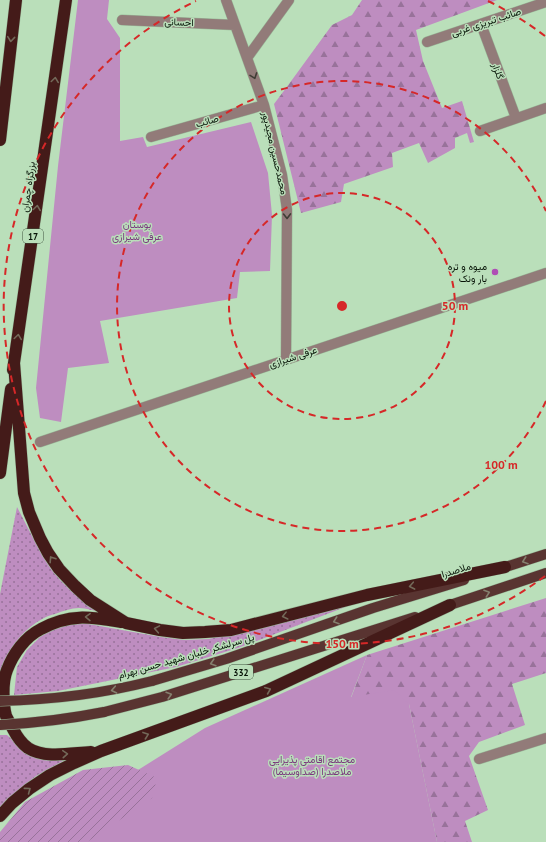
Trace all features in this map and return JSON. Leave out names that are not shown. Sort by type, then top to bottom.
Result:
[{"type":"highway","points":[[0,140],[16,0]]},
{"type":"highway","name":"بزرگراه چمران","points":[[0,473],[14,363],[66,0]]},
{"type":"highway","points":[[14,363],[24,493],[29,512],[40,538],[59,569],[75,586],[90,600],[126,623]]},
{"type":"highway","points":[[101,751],[44,754],[29,748],[19,739],[6,716],[3,693],[6,671],[14,655],[24,641],[41,629],[74,617],[92,617],[160,630],[205,632],[231,630],[367,595],[505,567]]},
{"type":"highway","points":[[0,816],[12,803],[29,789],[45,778],[74,763],[101,751],[266,691],[450,605]]},
{"type":"main road","name":"ملاصدرا","points":[[373,608],[546,554]]},
{"type":"main road","name":"332","points":[[0,725],[62,720],[104,712],[162,697],[546,573]]},
{"type":"main road","name":"پل سرلشکر خلبان شهید حسن بهرام","points":[[0,701],[62,698],[126,688],[226,659],[373,608]]},
{"type":"street","name":"محمدحسین مجیدپور","points":[[226,0],[264,105],[282,175],[287,210],[286,360]]},
{"type":"street","points":[[247,58],[288,0]]},
{"type":"street","name":"صائب تبریزی غربی","points":[[427,42],[546,2]]},
{"type":"street","name":"احسانی","points":[[122,20],[235,25]]},
{"type":"street","name":"گلزار","points":[[481,24],[516,118]]},
{"type":"street","name":"صائب","points":[[151,137],[264,105]]},
{"type":"street","points":[[480,131],[546,108]]},
{"type":"street","name":"عرفی شیرازی","points":[[40,442],[546,273]]},
{"type":"street","points":[[479,759],[546,738]]},
{"type":"green space","name":"بوستان عرفی شیرازی","points":[[78,0],[109,0],[107,19],[120,38],[120,141],[143,137],[147,147],[251,122],[268,173],[272,215],[270,271],[240,272],[237,298],[100,321],[109,363],[68,368],[61,422],[40,418],[36,388],[58,166]]},
{"type":"green space","points":[[362,0],[497,0],[416,30],[423,61],[442,108],[462,101],[474,142],[470,143],[467,133],[455,138],[455,148],[428,163],[419,143],[392,153],[393,167],[344,184],[341,202],[301,213],[274,104],[332,25],[352,15]]},
{"type":"green space","points":[[17,507],[51,569],[79,598],[101,612],[82,608],[67,610],[48,616],[36,623],[23,634],[11,648],[0,673],[0,594]]},
{"type":"green space","points":[[546,598],[546,673],[512,684],[525,725],[479,742],[469,756],[488,810],[465,821],[472,842],[437,842],[409,704],[351,698],[367,655]]},
{"type":"green space","points":[[361,601],[238,648],[176,667],[58,691],[14,695],[17,667],[27,650],[40,637],[52,630],[67,625],[83,623],[184,640],[209,639]]},
{"type":"green space","name":"مجتمع اقامتی پذیرایی ملاصدرا (صداوسیما)","points":[[367,655],[351,697],[394,690],[409,704],[437,842],[31,842],[130,775],[205,728]]},
{"type":"green space","points":[[0,735],[7,735],[20,747],[65,760],[36,776],[0,809]]},
{"type":"green space","points":[[128,765],[157,778],[152,798],[87,842],[0,842],[0,832],[25,802],[83,770]]},
{"type":"place","name":"میوه و تره بار ونک","points":[[495,272]]}]
